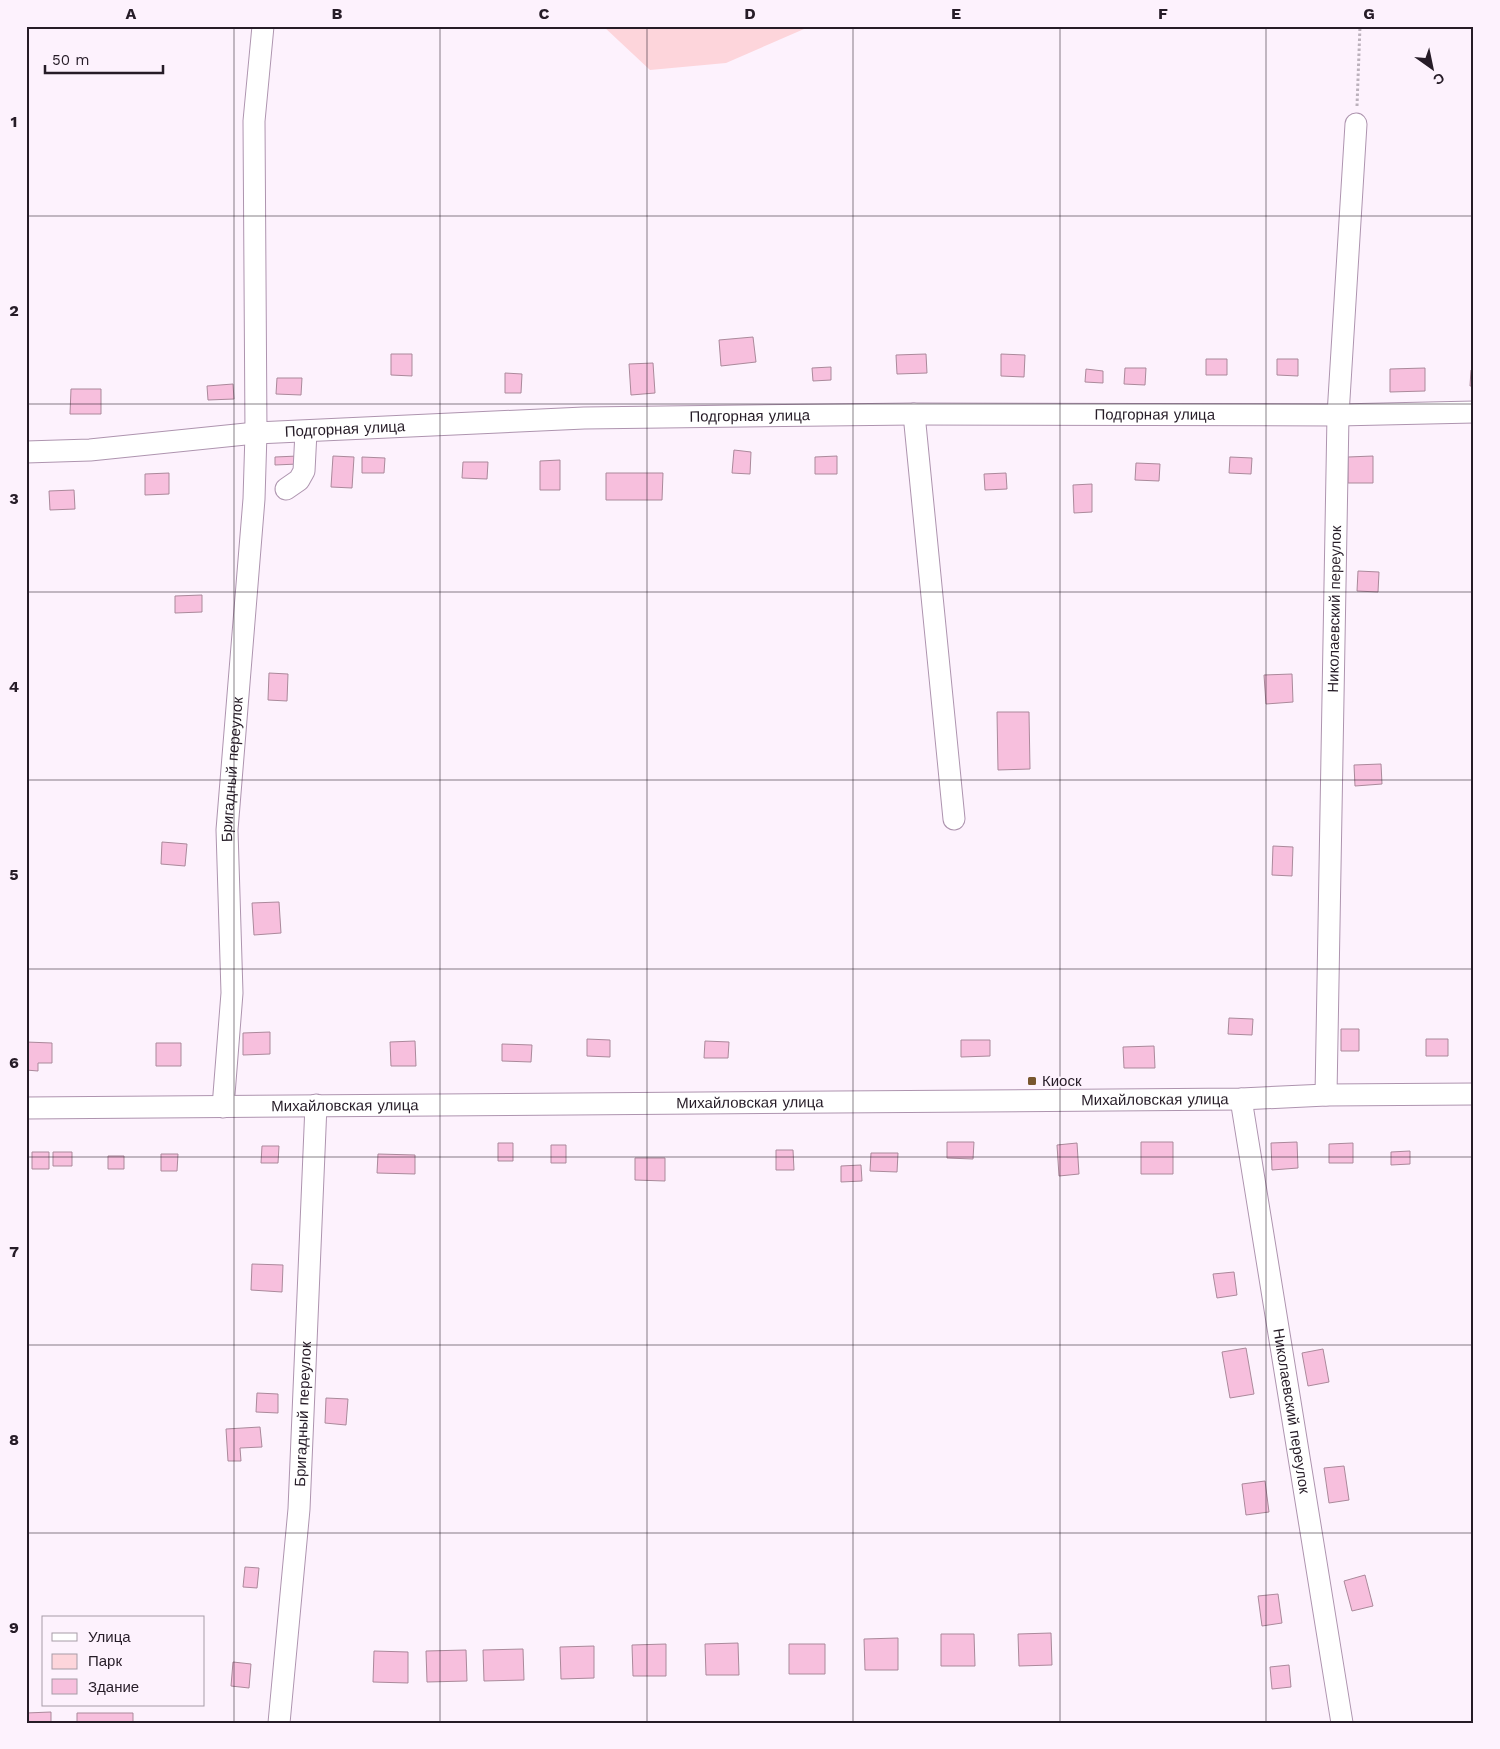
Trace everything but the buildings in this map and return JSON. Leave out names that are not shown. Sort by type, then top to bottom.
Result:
[{"type":"street","name":"Бригадный переулок","points":[[223,1107],[232,993],[227,830],[254,499],[256,433],[254,121],[263,26]]},
{"type":"street","name":"Николаевский переулок","points":[[1326,1095],[1338,415],[1356,124]]},
{"type":"street","name":"Подгорная улица","points":[[26,452],[108,448],[256,433],[584,418],[914,414],[1338,415],[1474,412]]},
{"type":"street","points":[[914,414],[954,819]]},
{"type":"street","points":[[286,489],[299,480],[304,471],[306,432]]},
{"type":"street","name":"Михайловская улица","points":[[26,1108],[1241,1099],[1326,1095],[1474,1094]]},
{"type":"street","name":"Николаевский переулок","points":[[1241,1099],[1342,1723]]},
{"type":"street","name":"Бригадный переулок","points":[[279,1723],[299,1509],[316,1105]]},
{"type":"path","points":[[1356,124],[1360,26]]},
{"type":"green space","points":[[603,26],[811,26],[726,63],[650,70]]},
{"type":"place","name":"Киоск","points":[[1032,1081]]}]
